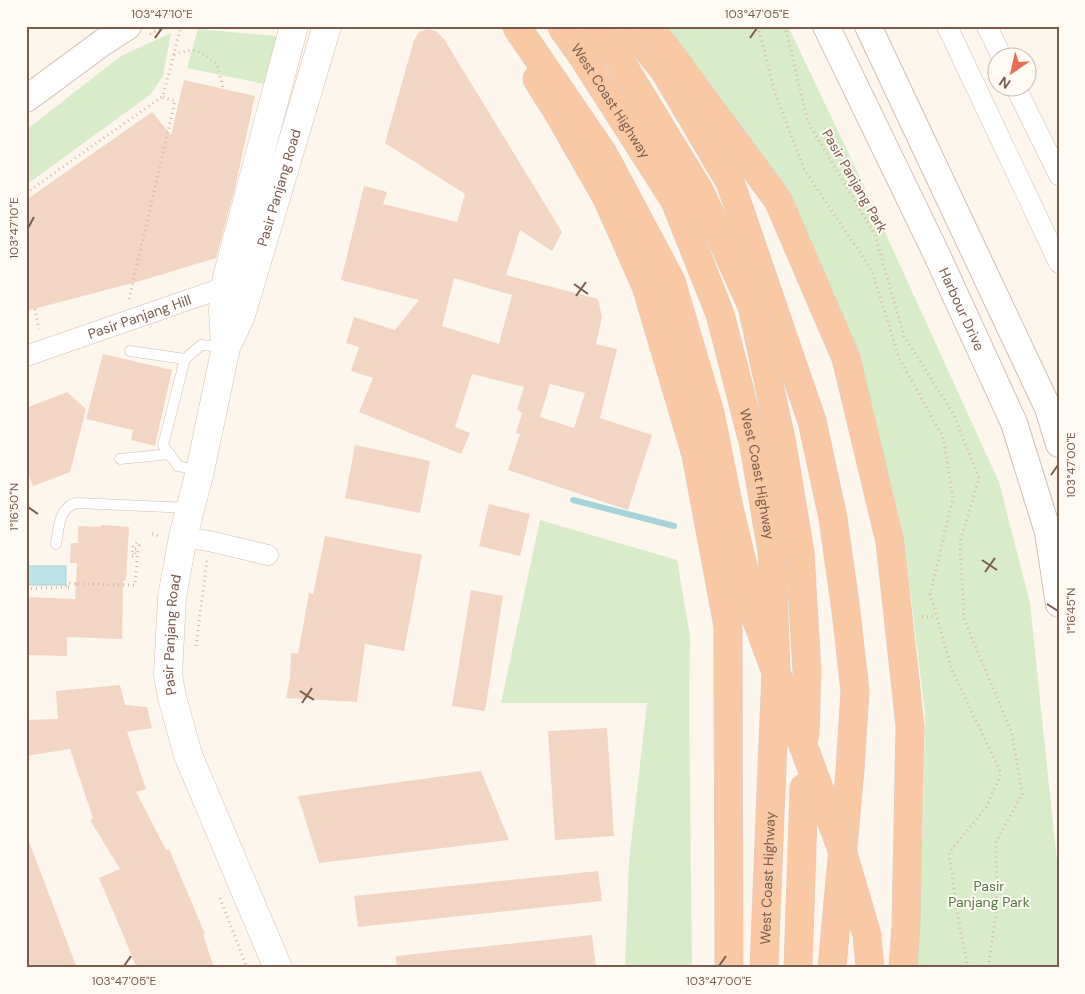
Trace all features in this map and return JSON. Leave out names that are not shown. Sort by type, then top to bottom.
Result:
[{"type":"highway","points":[[503,26],[559,114],[607,198],[646,286],[696,454],[728,626],[729,968]]},
{"type":"highway","points":[[516,26],[604,155],[671,281],[710,412],[730,512],[754,613],[842,850],[867,935],[870,968]]},
{"type":"highway","name":"West Coast Highway","points":[[561,26],[583,57],[675,201],[720,314],[754,446],[772,552],[776,672],[764,968]]},
{"type":"highway","name":"West Coast Highway","points":[[596,26],[619,59],[700,192],[752,306],[782,444],[800,552],[807,671],[798,968]]},
{"type":"highway","points":[[628,26],[664,70],[730,182],[812,421],[833,518],[846,611],[854,691],[850,770],[832,968]]},
{"type":"highway","points":[[648,26],[778,200],[846,358],[890,542],[910,726],[906,926],[903,968]]},
{"type":"main road","name":"Pasir Panjang Road","points":[[226,347],[223,310],[225,287],[294,26]]},
{"type":"main road","name":"Pasir Panjang Road","points":[[278,968],[188,755],[168,675],[172,597],[196,539],[190,508],[200,471],[226,347],[242,315],[327,26]]},
{"type":"street","points":[[26,99],[99,35],[128,26]]},
{"type":"street","name":"Harbour Drive","points":[[826,26],[932,244],[1014,423],[1048,532],[1059,604]]},
{"type":"street","points":[[868,26],[1048,408],[1059,444]]},
{"type":"street","points":[[947,26],[1059,263]]},
{"type":"street","points":[[987,26],[997,48]]},
{"type":"street","points":[[1021,98],[1059,175]]},
{"type":"street","name":"Pasir Panjang Hill","points":[[26,356],[252,279]]},
{"type":"street","points":[[196,539],[268,555]]},
{"type":"lane","points":[[200,471],[178,466],[163,445],[185,359],[201,345],[226,347]]},
{"type":"lane","points":[[130,351],[185,359]]},
{"type":"lane","points":[[120,459],[170,454]]},
{"type":"lane","points":[[56,544],[62,515],[64,510],[72,504],[95,503],[190,508]]},
{"type":"path","points":[[26,193],[163,96],[181,26]]},
{"type":"path","points":[[758,26],[775,93],[804,169],[872,270],[899,358],[944,437],[954,498],[930,594],[952,670],[1001,774],[987,806],[949,853],[959,923],[968,968]]},
{"type":"path","name":"Pasir Panjang Park","points":[[785,26],[808,122],[876,235],[904,336],[953,413],[979,478],[960,542],[964,619],[1012,733],[1022,794],[996,842],[997,908],[988,968]]},
{"type":"path","points":[[174,55],[189,49],[198,52],[217,64],[223,88]]},
{"type":"path","points":[[124,322],[175,101],[163,96]]},
{"type":"path","points":[[196,539],[196,647]]},
{"type":"path","points":[[69,587],[69,583],[135,585],[138,549]]},
{"type":"path","points":[[26,589],[69,587],[78,584]]},
{"type":"green space","name":"Pasir Panjang Park","points":[[654,26],[788,26],[857,171],[999,482],[1030,603],[1059,881],[1059,968],[913,968],[923,828],[925,714],[904,537],[877,428],[854,352],[806,236]]},
{"type":"green space","points":[[198,29],[277,36],[264,84],[187,68]]},
{"type":"green space","points":[[171,33],[163,76],[151,94],[26,185],[26,130],[121,56]]},
{"type":"green space","points":[[540,520],[677,560],[690,636],[692,968],[625,968],[629,861],[647,703],[501,703]]},
{"type":"water","points":[[26,566],[66,566],[66,585],[26,585]]},
{"type":"building","points":[[427,29],[436,31],[444,39],[562,232],[552,251],[520,230],[506,275],[598,299],[602,317],[596,344],[617,349],[600,418],[652,435],[628,510],[508,470],[520,434],[516,433],[522,413],[517,409],[524,387],[472,374],[455,427],[470,433],[461,454],[359,412],[373,378],[351,371],[359,347],[346,343],[354,317],[395,330],[419,300],[341,280],[364,186],[387,192],[383,204],[457,222],[465,194],[385,143],[414,40],[419,32]],"holes":[[[454,278],[512,295],[499,344],[442,326]],[[550,384],[585,393],[574,428],[540,417]]]},
{"type":"building","points":[[184,80],[255,96],[235,188],[216,258],[140,281],[26,311],[26,200],[152,112],[171,135]]},
{"type":"building","points":[[103,354],[172,370],[155,446],[131,440],[133,430],[86,419]]},
{"type":"building","points":[[67,392],[86,409],[70,472],[33,486],[26,469],[26,408]]},
{"type":"building","points":[[355,445],[430,461],[420,513],[345,498]]},
{"type":"building","points":[[489,504],[530,514],[520,556],[479,546]]},
{"type":"building","points":[[101,525],[129,527],[126,581],[123,581],[122,639],[67,637],[67,656],[26,655],[26,597],[75,599],[77,563],[70,563],[71,543],[78,543],[78,526],[101,527]]},
{"type":"building","points":[[325,536],[422,555],[404,651],[365,644],[357,702],[286,698],[290,678],[291,653],[298,654],[309,593],[313,594]]},
{"type":"building","points":[[471,590],[503,596],[485,711],[452,706]]},
{"type":"building","points":[[120,685],[125,705],[147,707],[152,728],[127,732],[146,789],[136,792],[166,850],[169,849],[205,934],[203,934],[214,968],[137,968],[99,878],[120,869],[90,820],[93,818],[70,749],[26,756],[26,720],[58,719],[56,691]]},
{"type":"building","points":[[607,728],[614,836],[555,840],[548,731]]},
{"type":"building","points":[[481,771],[509,840],[319,863],[298,796]]},
{"type":"building","points":[[28,839],[77,968],[26,968],[26,840]]},
{"type":"building","points":[[598,871],[602,901],[358,927],[354,896]]},
{"type":"building","points":[[592,935],[596,968],[397,968],[396,956]]},
{"type":"waterway","points":[[573,500],[674,526]]}]
